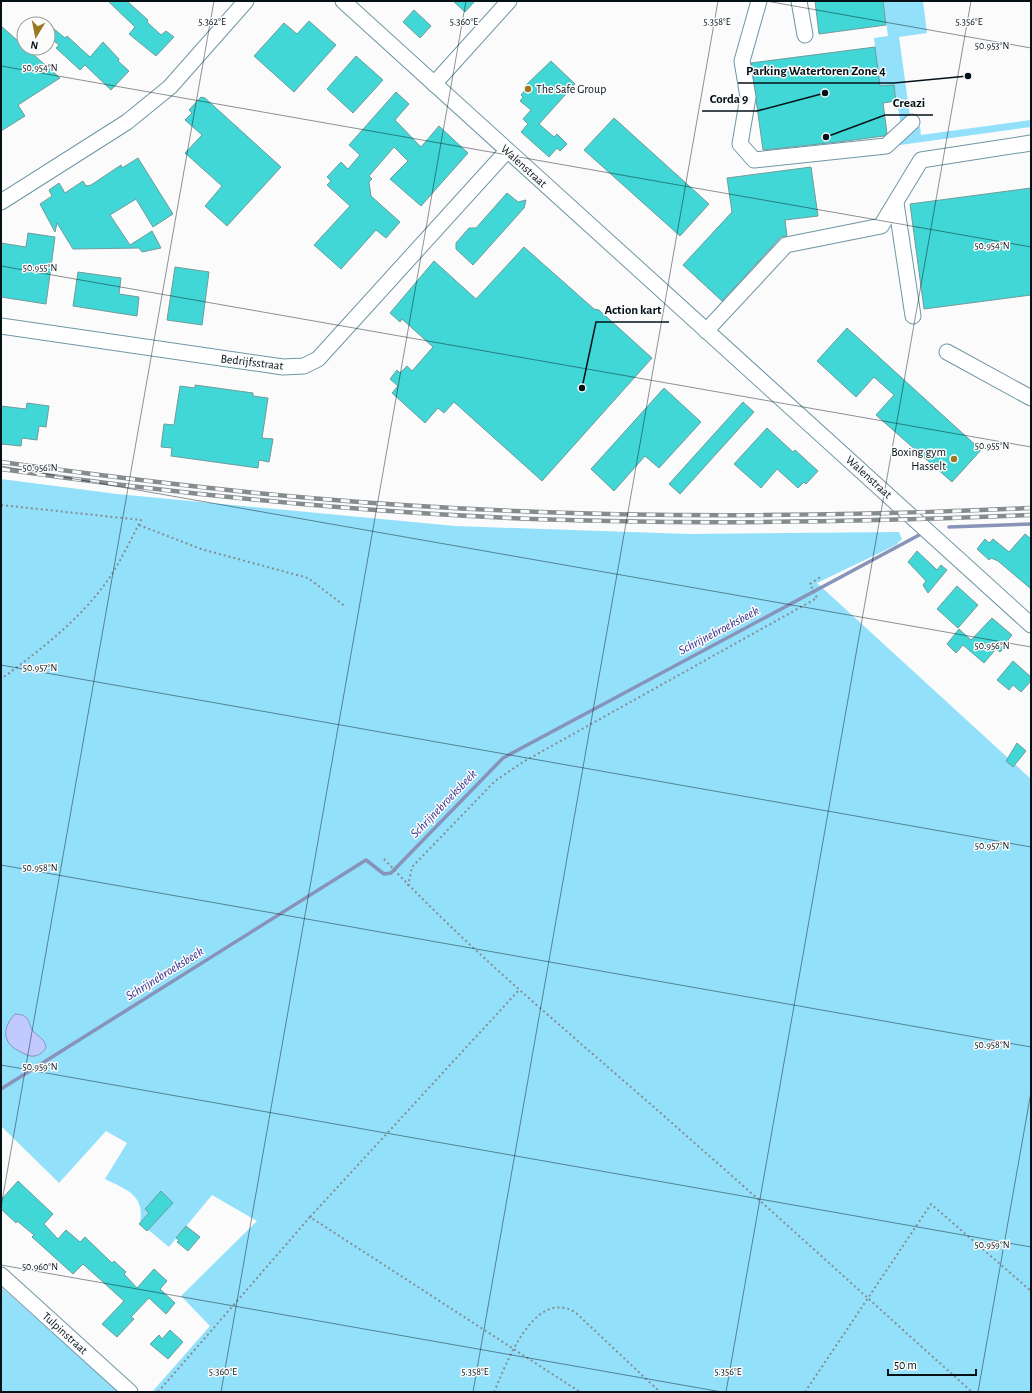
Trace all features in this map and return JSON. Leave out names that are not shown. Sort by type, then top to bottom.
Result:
[{"type":"street","points":[[1,202],[127,122],[170,87],[246,1]]},
{"type":"street","name":"Walenstraat","points":[[342,1],[1031,625]]},
{"type":"street","points":[[434,84],[509,1]]},
{"type":"street","points":[[759,1],[742,61],[748,97],[740,144],[754,160],[886,146],[912,122]]},
{"type":"street","points":[[799,1],[805,35]]},
{"type":"street","points":[[882,226],[921,160],[1031,143]]},
{"type":"street","name":"Bedrijfsstraat","points":[[1,326],[283,367],[304,366],[318,359],[507,150]]},
{"type":"street","points":[[896,203],[913,316]]},
{"type":"street","points":[[706,331],[786,245],[882,226],[900,227]]},
{"type":"street","points":[[947,352],[1031,398]]},
{"type":"street","name":"Tulpinstraat","points":[[1,1275],[130,1392]]},
{"type":"path","points":[[1,505],[141,520],[106,583],[76,618],[33,656],[1,679]]},
{"type":"path","points":[[138,525],[201,549],[308,578],[346,607]]},
{"type":"path","points":[[408,886],[412,867],[495,781],[523,762],[817,598],[810,584],[822,576]]},
{"type":"path","points":[[384,859],[408,886],[519,990],[690,1139],[972,1392]]},
{"type":"path","points":[[158,1392],[310,1217],[519,990]]},
{"type":"path","points":[[805,1392],[866,1298],[931,1204],[1031,1291]]},
{"type":"path","points":[[310,1217],[580,1392]]},
{"type":"path","points":[[494,1392],[522,1332],[544,1314],[556,1308],[567,1309],[575,1312],[660,1392]]},
{"type":"shaded area","points":[[883,1],[923,1],[927,33],[899,37],[910,116],[901,125],[894,85],[880,86],[874,38],[888,36]]},
{"type":"shaded area","points":[[1031,120],[1031,127],[900,145],[900,141],[920,126],[921,135]]},
{"type":"shaded area","points":[[1,479],[117,494],[455,526],[689,534],[899,532],[902,539],[896,545],[817,583],[1031,779],[1031,1392],[152,1392],[210,1326],[181,1296],[257,1221],[212,1195],[169,1247],[140,1223],[140,1206],[133,1195],[127,1190],[105,1179],[127,1143],[106,1131],[59,1183],[1,1126]]},
{"type":"shaded area","points":[[15,1014],[27,1018],[32,1030],[45,1045],[46,1048],[43,1052],[36,1056],[28,1055],[19,1051],[9,1043],[6,1029]]},
{"type":"shaded area","points":[[1,1287],[119,1392],[1,1392]]},
{"type":"building","points":[[108,1],[127,1],[148,20],[147,22],[161,35],[166,31],[174,37],[156,56],[129,34],[135,27]]},
{"type":"building","points":[[453,1],[475,1],[465,12]]},
{"type":"building","points":[[815,1],[883,1],[886,25],[819,34]]},
{"type":"building","points":[[414,10],[431,26],[420,38],[403,22]]},
{"type":"building","points":[[309,21],[336,45],[294,92],[254,56],[284,23],[297,34]]},
{"type":"building","points":[[1,26],[16,39],[16,56],[35,56],[60,78],[18,105],[25,116],[1,131]]},
{"type":"building","points":[[56,31],[65,38],[67,36],[90,57],[103,42],[119,59],[118,61],[129,71],[111,90],[85,65],[80,70],[56,48],[59,45],[56,43]]},
{"type":"building","points":[[875,47],[880,86],[894,85],[896,101],[883,103],[887,133],[884,136],[763,150],[751,63]]},
{"type":"building","points":[[356,56],[383,80],[353,113],[327,89]]},
{"type":"building","points":[[551,61],[575,84],[539,124],[554,137],[557,134],[567,144],[560,151],[557,148],[549,157],[521,132],[528,124],[523,119],[531,110],[520,101],[523,97],[521,95],[525,90],[524,87]]},
{"type":"building","points":[[396,92],[409,104],[395,120],[421,147],[439,126],[468,153],[421,206],[390,179],[408,161],[394,147],[369,176],[372,179],[369,182],[371,196],[400,222],[386,238],[376,230],[341,269],[314,245],[350,206],[327,185],[331,181],[327,177],[341,162],[348,169],[360,155],[349,145]]},
{"type":"building","points":[[201,97],[205,98],[281,167],[227,226],[205,206],[222,186],[185,153],[202,135],[185,120],[192,113],[189,110]]},
{"type":"building","points":[[614,118],[709,204],[680,236],[584,150]]},
{"type":"building","points":[[138,158],[173,214],[153,227],[136,199],[110,215],[130,245],[152,231],[161,248],[142,252],[139,248],[73,249],[57,223],[55,232],[40,204],[52,196],[49,190],[59,183],[65,193],[83,181],[86,186],[91,185],[121,165],[122,168]]},
{"type":"building","points":[[811,167],[818,216],[785,220],[787,236],[781,237],[722,301],[683,265],[732,212],[727,178]]},
{"type":"building","points":[[1031,188],[1031,295],[924,309],[910,204]]},
{"type":"building","points":[[507,193],[518,202],[526,200],[524,208],[473,265],[456,249],[456,243],[469,228],[476,228]]},
{"type":"building","points":[[28,233],[55,237],[46,304],[1,297],[1,243],[26,247]]},
{"type":"building","points":[[524,247],[594,309],[599,310],[652,358],[542,481],[454,402],[444,413],[438,408],[425,423],[392,393],[398,386],[390,379],[397,370],[400,373],[407,366],[412,371],[433,347],[402,319],[400,322],[390,313],[434,261],[476,299]]},
{"type":"building","points":[[175,267],[209,272],[202,325],[167,320]]},
{"type":"building","points":[[78,272],[121,278],[119,294],[139,297],[137,316],[73,306]]},
{"type":"building","points":[[847,328],[981,450],[952,482],[876,415],[894,395],[874,377],[856,397],[817,361]]},
{"type":"building","points":[[195,385],[253,393],[253,396],[268,398],[262,438],[273,439],[269,462],[259,460],[258,468],[171,456],[172,448],[161,447],[164,424],[174,425],[180,386],[195,388]]},
{"type":"building","points":[[664,388],[701,422],[659,468],[645,456],[614,491],[591,469]]},
{"type":"building","points":[[743,402],[754,412],[680,494],[669,484]]},
{"type":"building","points":[[27,403],[49,406],[46,427],[39,426],[37,440],[22,438],[21,446],[1,444],[1,406],[26,409]]},
{"type":"building","points":[[767,428],[793,452],[795,450],[818,471],[806,484],[804,482],[798,488],[777,469],[761,488],[734,464]]},
{"type":"building","points":[[1025,534],[1031,539],[1031,589],[998,561],[991,558],[989,560],[977,549],[985,539],[989,543],[993,539],[1009,552]]},
{"type":"building","points":[[917,551],[937,570],[941,565],[947,570],[928,593],[923,585],[926,581],[908,562]]},
{"type":"building","points":[[957,586],[978,605],[958,628],[937,609]]},
{"type":"building","points":[[992,618],[1012,635],[1008,640],[1010,642],[1000,652],[996,649],[984,663],[963,645],[956,653],[947,644],[959,629],[971,640]]},
{"type":"building","points":[[1013,661],[1031,677],[1031,681],[1021,692],[1013,685],[1009,690],[997,680]]},
{"type":"building","points":[[1017,743],[1026,751],[1013,767],[1006,761]]},
{"type":"building","points":[[18,1181],[53,1214],[44,1224],[58,1239],[66,1230],[80,1242],[85,1237],[112,1263],[114,1261],[126,1272],[124,1274],[137,1288],[154,1269],[167,1281],[160,1289],[175,1303],[166,1314],[149,1298],[131,1317],[134,1319],[117,1337],[102,1324],[124,1301],[83,1264],[73,1274],[32,1237],[34,1235],[17,1221],[16,1223],[1,1209],[1,1200]]},
{"type":"building","points":[[161,1191],[173,1203],[147,1231],[139,1224],[149,1213],[145,1209]]},
{"type":"building","points":[[186,1226],[200,1237],[188,1251],[177,1242],[179,1240],[176,1238]]},
{"type":"building","points":[[170,1330],[183,1342],[168,1359],[150,1344],[159,1335],[162,1339]]},
{"type":"waterway","name":"Schrijnebroeksbeek","points":[[949,527],[1031,524]]},
{"type":"waterway","name":"Schrijnebroeksbeek","points":[[1,1089],[366,860],[384,874],[391,873],[503,758],[921,534]]},
{"type":"railway","points":[[1,462],[156,482],[310,498],[490,510],[670,515],[761,515],[941,512],[1031,508]]},
{"type":"railway","points":[[1,469],[266,501],[400,512],[533,519],[658,522],[782,522],[1031,515]]},
{"type":"place","name":"Parking Watertoren Zone 4","points":[[968,76]]},
{"type":"place","name":"The Safe Group","points":[[528,89]]},
{"type":"place","name":"Corda 9","points":[[825,93]]},
{"type":"place","name":"Creazi","points":[[826,137]]},
{"type":"place","name":"Action kart","points":[[582,388]]},
{"type":"place","name":"Boxing gym Hasselt","points":[[954,459]]}]
